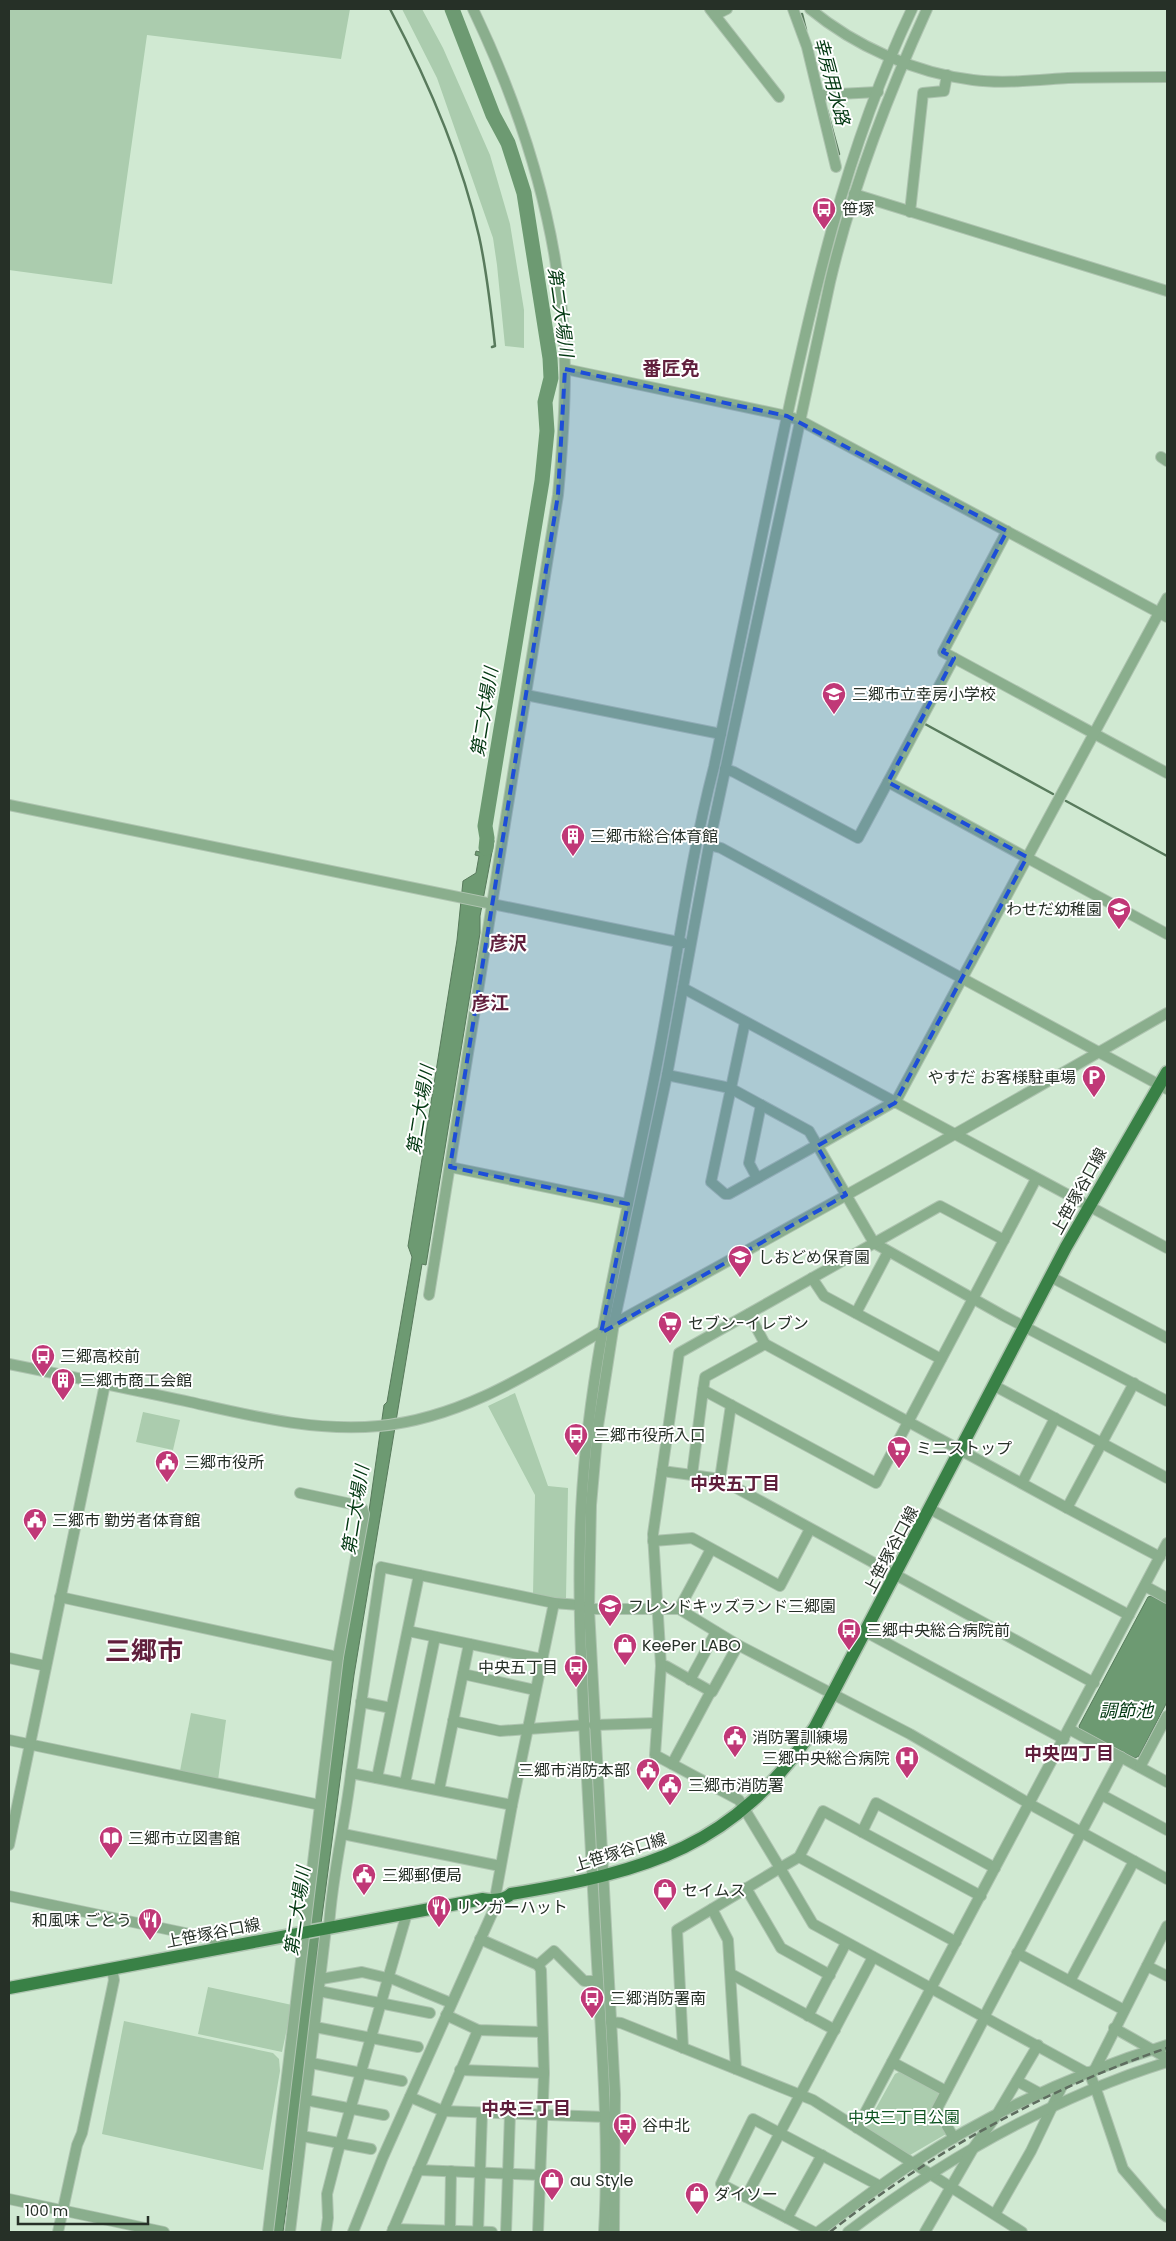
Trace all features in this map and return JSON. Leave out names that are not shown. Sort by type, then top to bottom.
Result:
[{"type":"main road","name":"上笹塚谷口線","points":[[9,1988],[492,1897],[507,1891],[511,1894],[598,1878],[647,1864],[690,1846],[745,1808],[769,1786],[794,1757],[815,1727],[930,1509],[959,1449],[1051,1277],[1089,1207],[1163,1087],[1167,1072]]},
{"type":"street","points":[[429,1295],[450,1167],[488,903],[526,695],[558,495],[563,447],[565,369],[556,267],[550,228],[530,151],[510,92],[472,9]]},
{"type":"street","points":[[727,9],[712,12],[779,98]]},
{"type":"street","points":[[793,9],[823,95],[836,167]]},
{"type":"street","points":[[810,9],[843,33],[891,57],[947,75],[974,80],[1006,81],[1167,77]]},
{"type":"street","points":[[614,2232],[616,2140],[611,2022],[598,1878],[584,1607],[583,1468],[590,1401],[601,1333],[658,1059],[699,826],[721,734],[816,281],[846,177],[891,57],[912,9]]},
{"type":"street","points":[[584,1607],[591,1505],[601,1406],[614,1323],[668,1074],[709,845],[725,769],[830,282],[854,194],[926,9]]},
{"type":"street","points":[[910,212],[923,93],[944,90],[947,75]]},
{"type":"street","points":[[823,95],[878,92]]},
{"type":"street","points":[[854,194],[1167,291]]},
{"type":"street","points":[[565,369],[787,416],[801,421],[1163,615]]},
{"type":"street","points":[[1007,531],[942,652],[1167,773]]},
{"type":"street","points":[[745,1022],[711,1182],[725,1194],[729,1194],[895,1102],[1094,734],[1163,615],[1167,598]]},
{"type":"street","points":[[725,769],[858,838],[954,658]]},
{"type":"street","points":[[526,695],[721,734]]},
{"type":"street","points":[[888,782],[1167,934]]},
{"type":"street","points":[[9,805],[691,945]]},
{"type":"street","points":[[709,845],[721,848],[1163,1087]]},
{"type":"street","points":[[683,988],[1167,1248]]},
{"type":"street","points":[[9,1364],[283,1421],[329,1427],[363,1427],[408,1422],[452,1410],[482,1398],[601,1333],[614,1323],[730,1261],[1167,1013]]},
{"type":"street","points":[[668,1074],[730,1088],[809,1130],[874,1243],[973,1299],[1167,1401]]},
{"type":"street","points":[[757,1178],[749,1163],[761,1104]]},
{"type":"street","points":[[450,1167],[628,1204]]},
{"type":"street","points":[[703,1390],[876,1482],[1036,1179]]},
{"type":"street","points":[[1004,1240],[940,1206],[678,1354],[653,1541],[661,1666],[655,1755],[739,1800],[813,1924],[1090,2072],[1123,2169],[1167,2218]]},
{"type":"street","points":[[856,1313],[888,1252]]},
{"type":"street","points":[[1051,1277],[1167,1338]]},
{"type":"street","points":[[812,1278],[824,1296],[941,1359]]},
{"type":"street","points":[[749,1314],[765,1344],[1160,1557]]},
{"type":"street","points":[[692,1475],[705,1377],[765,1344]]},
{"type":"street","points":[[9,1845],[105,1384]]},
{"type":"street","points":[[1067,1508],[1134,1384]]},
{"type":"street","points":[[993,1385],[1167,1478]]},
{"type":"street","points":[[720,1479],[731,1405]]},
{"type":"street","points":[[1022,1483],[1055,1418]]},
{"type":"street","points":[[662,1471],[720,1479],[1094,1683]]},
{"type":"street","points":[[268,2232],[338,1657],[364,1514],[362,1508],[356,1505],[300,1493]]},
{"type":"street","points":[[930,1509],[1129,1615]]},
{"type":"street","points":[[653,1541],[692,1538],[780,1586],[810,1529]]},
{"type":"street","points":[[857,2128],[1167,1544]]},
{"type":"street","points":[[679,1610],[711,1549]]},
{"type":"street","points":[[290,2232],[327,1928],[336,1863],[343,1834],[381,1567],[554,1603],[584,1607],[679,1610],[738,1645],[910,1734],[1030,1804],[1167,1879]]},
{"type":"street","points":[[377,1778],[419,1575]]},
{"type":"street","points":[[1145,1586],[1167,1598]]},
{"type":"street","points":[[60,1597],[338,1657]]},
{"type":"street","points":[[353,2232],[446,2015],[448,2001],[496,1904],[492,1897],[554,1603]]},
{"type":"street","points":[[408,1631],[542,1659]]},
{"type":"street","points":[[690,1680],[716,1632]]},
{"type":"street","points":[[866,1632],[1064,1740]]},
{"type":"street","points":[[405,1783],[435,1637]]},
{"type":"street","points":[[439,1790],[469,1644]]},
{"type":"street","points":[[672,1764],[738,1645]]},
{"type":"street","points":[[9,1658],[46,1666]]},
{"type":"street","points":[[661,1666],[666,1666],[711,1691]]},
{"type":"street","points":[[463,1674],[535,1690]]},
{"type":"street","points":[[361,1702],[391,1708]]},
{"type":"street","points":[[1140,1767],[1167,1716]]},
{"type":"street","points":[[453,1721],[500,1731],[656,1722]]},
{"type":"street","points":[[1069,1729],[1167,1782]]},
{"type":"street","points":[[9,1740],[320,1805]]},
{"type":"street","points":[[954,2138],[936,2109],[1121,1757]]},
{"type":"street","points":[[351,1773],[512,1805]]},
{"type":"street","points":[[1102,1794],[1167,1830]]},
{"type":"street","points":[[862,1832],[876,1803],[995,1868]]},
{"type":"street","points":[[683,2048],[677,1930],[799,1858],[823,1811],[981,1896]]},
{"type":"street","points":[[343,1834],[500,1866]]},
{"type":"street","points":[[799,1858],[956,1942]]},
{"type":"street","points":[[1070,1981],[1134,1861]]},
{"type":"street","points":[[598,1878],[598,1981],[607,2156],[604,2232]]},
{"type":"street","points":[[746,1888],[781,1948],[830,1975]]},
{"type":"street","points":[[9,1896],[223,1941],[229,1946]]},
{"type":"street","points":[[712,1909],[728,1940],[736,2069]]},
{"type":"street","points":[[326,2232],[328,2218],[327,2194],[407,1913]]},
{"type":"street","points":[[1090,2072],[1167,1926]]},
{"type":"street","points":[[480,1939],[538,1965],[541,1970],[544,2073],[538,2232]]},
{"type":"street","points":[[808,2016],[846,1943]]},
{"type":"street","points":[[538,1965],[554,1951],[584,1981],[598,1981]]},
{"type":"street","points":[[1017,1953],[1124,2010]]},
{"type":"street","points":[[746,2197],[874,1957]]},
{"type":"street","points":[[1147,1966],[1167,1976]]},
{"type":"street","points":[[58,2232],[77,2145],[82,2133],[113,1985],[112,1969]]},
{"type":"street","points":[[321,1979],[362,1972],[388,1978],[448,2001]]},
{"type":"street","points":[[731,1974],[835,2030]]},
{"type":"street","points":[[319,1992],[430,2013]]},
{"type":"street","points":[[446,2015],[478,2030],[542,2032]]},
{"type":"street","points":[[611,2022],[620,2023],[800,2094],[1022,2232]]},
{"type":"street","points":[[315,2027],[418,2048]]},
{"type":"street","points":[[1114,2028],[1153,2049],[1167,2060]]},
{"type":"street","points":[[478,2030],[393,2231],[492,2232]]},
{"type":"street","points":[[925,2232],[974,2147],[996,2116],[1038,2045]]},
{"type":"street","points":[[818,2232],[913,2163],[954,2138],[1041,2094],[1090,2072],[1167,2045]]},
{"type":"street","points":[[848,2232],[974,2147],[1052,2107],[1167,2060]]},
{"type":"street","points":[[892,2062],[946,2091]]},
{"type":"street","points":[[311,2063],[402,2081]]},
{"type":"street","points":[[460,2070],[544,2073]]},
{"type":"street","points":[[1017,2081],[1041,2094]]},
{"type":"street","points":[[995,2214],[1030,2151],[1063,2084]]},
{"type":"street","points":[[410,2097],[443,2111],[606,2117]]},
{"type":"street","points":[[306,2100],[384,2115]]},
{"type":"street","points":[[478,2232],[482,2112]]},
{"type":"street","points":[[506,2232],[510,2114]]},
{"type":"street","points":[[814,2232],[721,2184],[753,2119],[880,2186]]},
{"type":"street","points":[[302,2136],[371,2149]]},
{"type":"street","points":[[786,2218],[822,2155]]},
{"type":"street","points":[[418,2170],[540,2175]]},
{"type":"street","points":[[450,2231],[451,2171]]},
{"type":"street","points":[[9,2199],[164,2232]]},
{"type":"highlighted area","points":[[565,369],[787,416],[1007,531],[943,652],[954,658],[888,782],[1027,857],[895,1103],[817,1146],[846,1195],[601,1333],[628,1204],[450,1167],[558,495]]},
{"type":"green space","points":[[9,9],[350,9],[341,59],[147,35],[112,284],[9,270]]},
{"type":"green space","points":[[402,9],[422,9],[443,48],[490,155],[510,224],[524,310],[524,348],[505,346],[493,238],[437,78]]},
{"type":"green space","points":[[515,1393],[548,1486],[568,1488],[566,1598],[555,1599],[533,1595],[535,1495],[488,1406]]},
{"type":"green space","points":[[143,1412],[180,1420],[173,1450],[136,1442]]},
{"type":"green space","points":[[191,1713],[226,1720],[218,1780],[180,1771]]},
{"type":"green space","points":[[208,1987],[292,2005],[282,2052],[198,2034]]},
{"type":"green space","points":[[124,2021],[273,2053],[279,2059],[280,2071],[263,2170],[102,2134]]},
{"type":"green space","name":"中央三丁目公園","points":[[899,2072],[937,2092],[939,2095],[932,2109],[946,2134],[910,2155],[867,2129],[866,2126],[895,2074]]},
{"type":"water","points":[[489,829],[494,841],[480,916],[480,933],[426,1265],[422,1264],[354,1675],[283,2232],[273,2232],[281,2151],[338,1700],[337,1689],[368,1518],[384,1405],[387,1402],[412,1257],[408,1246],[457,940],[463,881],[476,873],[479,856],[475,855],[476,851],[480,852],[483,830]]},
{"type":"water","name":"調節池","points":[[1151,1596],[1167,1604],[1167,1702],[1139,1756],[1135,1758],[1080,1729],[1079,1726],[1148,1597]]},
{"type":"waterway","points":[[390,9],[430,92],[463,177],[472,207],[484,263],[495,346],[492,347]]},
{"type":"waterway","name":"第二大場川","points":[[452,9],[493,115],[508,143],[524,193],[550,358],[551,378],[545,402],[547,431],[542,481],[485,826],[486,848]]},
{"type":"waterway","name":"幸房用水路","points":[[802,14],[806,30]]},
{"type":"waterway","name":"幸房用水路","points":[[827,110],[839,154]]},
{"type":"waterway","points":[[925,724],[1053,794]]},
{"type":"waterway","points":[[1066,801],[1167,856]]},
{"type":"railway","points":[[830,2232],[908,2175],[991,2126],[1077,2083],[1167,2048]]},
{"type":"place","name":"笹塚","points":[[824,230]]},
{"type":"place","name":"三郷市立幸房小学校","points":[[834,715]]},
{"type":"place","name":"三郷市総合体育館","points":[[573,857]]},
{"type":"place","name":"わせだ幼稚園","points":[[1119,930]]},
{"type":"place","name":"やすだ お客様駐車場","points":[[1094,1098]]},
{"type":"place","name":"しおどめ保育園","points":[[740,1278]]},
{"type":"place","name":"セブン-イレブン","points":[[670,1344]]},
{"type":"place","name":"三郷高校前","points":[[43,1377]]},
{"type":"place","name":"三郷市商工会館","points":[[63,1401]]},
{"type":"place","name":"三郷市役所入口","points":[[576,1456]]},
{"type":"place","name":"ミニストップ","points":[[899,1469]]},
{"type":"place","name":"三郷市役所","points":[[167,1483]]},
{"type":"place","name":"三郷市 勤労者体育館","points":[[35,1541]]},
{"type":"place","name":"フレンドキッズランド三郷園","points":[[610,1627]]},
{"type":"place","name":"三郷中央総合病院前","points":[[849,1651]]},
{"type":"place","name":"KeePer LABO","points":[[625,1666]]},
{"type":"place","name":"中央五丁目","points":[[576,1688]]},
{"type":"place","name":"消防署訓練場","points":[[735,1758]]},
{"type":"place","name":"三郷中央総合病院","points":[[907,1779]]},
{"type":"place","name":"三郷市消防本部","points":[[648,1791]]},
{"type":"place","name":"三郷市消防署","points":[[670,1806]]},
{"type":"place","name":"三郷市立図書館","points":[[111,1859]]},
{"type":"place","name":"三郷郵便局","points":[[364,1896]]},
{"type":"place","name":"セイムス","points":[[665,1911]]},
{"type":"place","name":"リンガーハット","points":[[439,1928]]},
{"type":"place","name":"和風味 ごとう","points":[[150,1941]]},
{"type":"place","name":"三郷消防署南","points":[[592,2019]]},
{"type":"place","name":"谷中北","points":[[625,2146]]},
{"type":"place","name":"au Style","points":[[552,2201]]},
{"type":"place","name":"ダイソー","points":[[697,2215]]},
{"type":"district","name":"番匠免","points":[[671,368]]},
{"type":"district","name":"彦沢","points":[[508,943]]},
{"type":"district","name":"彦江","points":[[490,1003]]},
{"type":"district","name":"中央五丁目","points":[[735,1483]]},
{"type":"district","name":"三郷市","points":[[144,1651]]},
{"type":"district","name":"中央四丁目","points":[[1069,1753]]},
{"type":"district","name":"中央三丁目","points":[[526,2108]]}]
